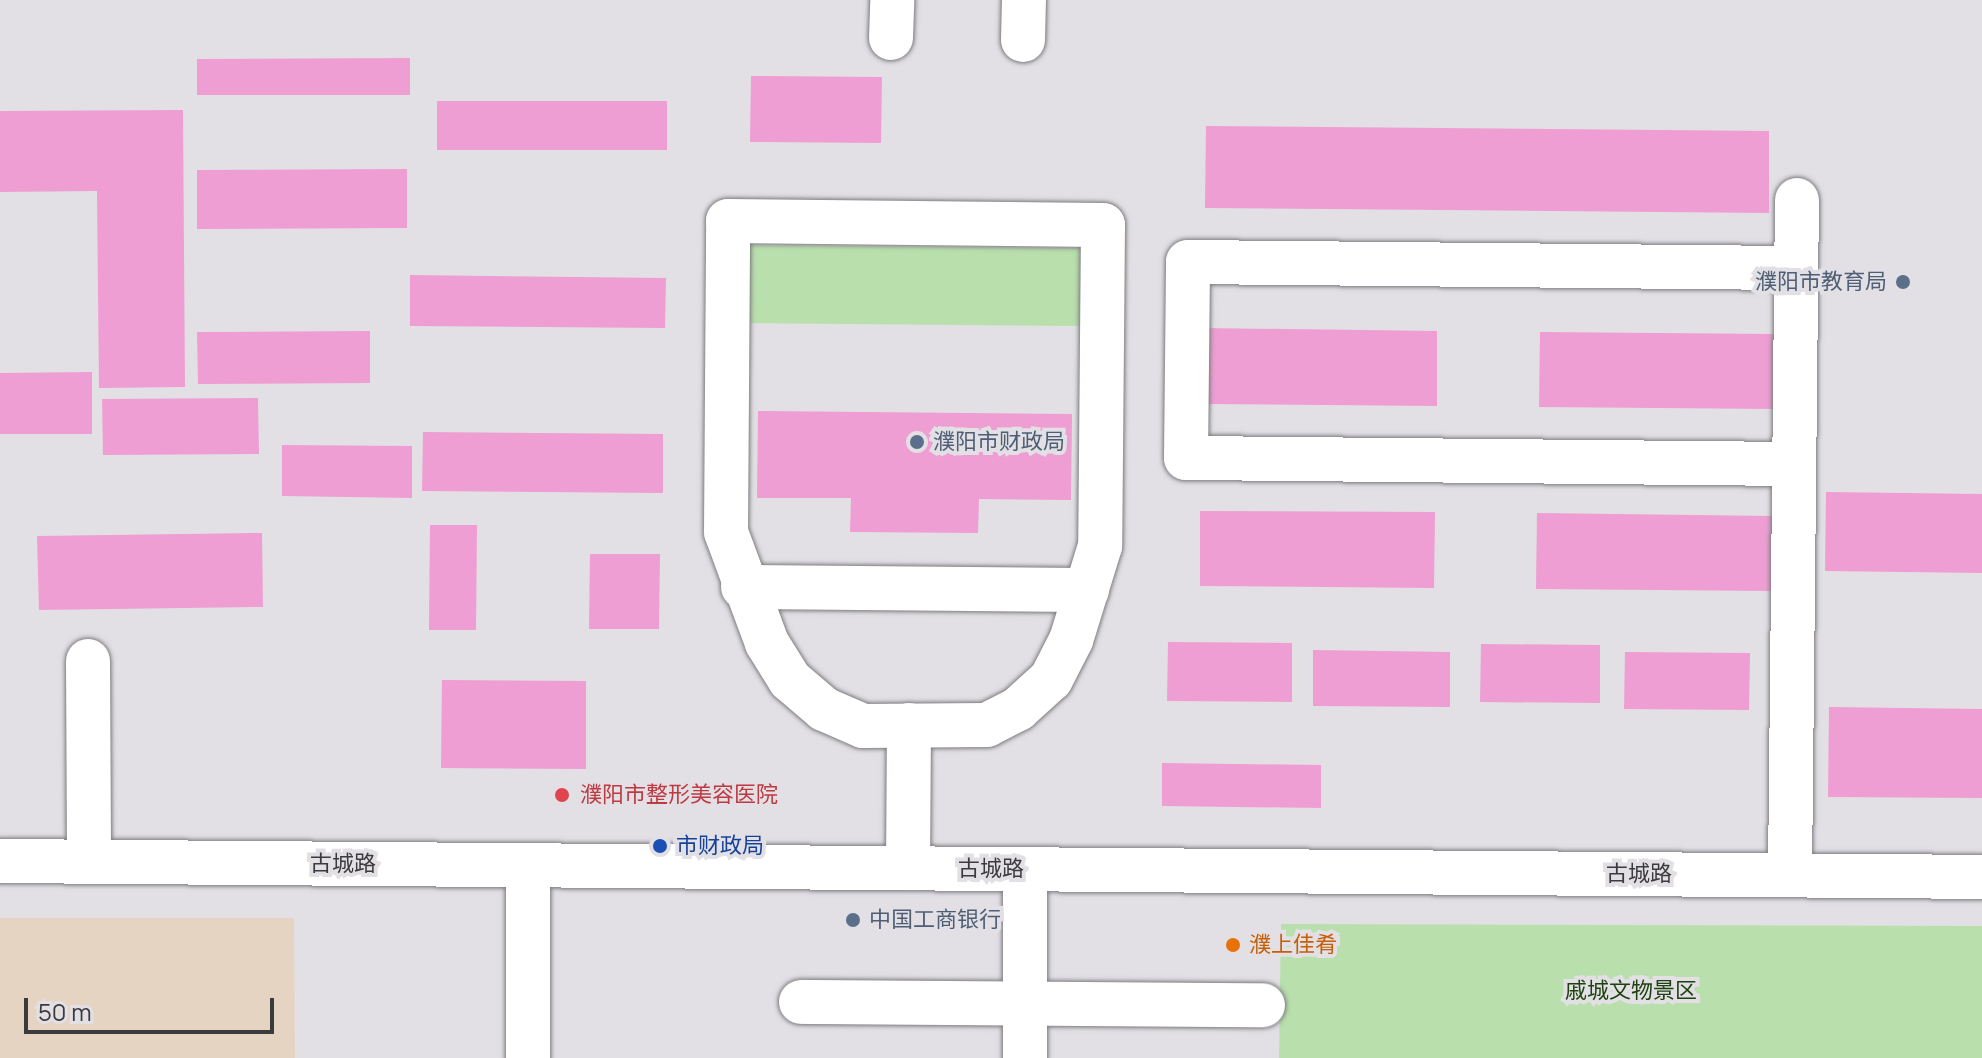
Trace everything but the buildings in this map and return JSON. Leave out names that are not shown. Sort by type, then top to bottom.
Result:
[{"type":"street","points":[[1790,875],[1797,200]]},
{"type":"street","points":[[728,221],[1103,225],[1100,546],[1087,590],[1071,640],[1051,679],[1018,709],[987,725],[863,726],[824,709],[790,680],[767,643],[743,587],[726,532],[728,221]]},
{"type":"street","points":[[1794,464],[1186,458],[1188,262],[1796,268]]},
{"type":"street","points":[[743,587],[1087,590]]},
{"type":"street","points":[[88,661],[89,862]]},
{"type":"street","points":[[908,868],[909,725]]},
{"type":"street","name":"古城路","points":[[0,861],[1982,877]]},
{"type":"street","points":[[528,865],[528,1058]]},
{"type":"street","points":[[1025,869],[1025,1058]]},
{"type":"street","points":[[801,1002],[1263,1005]]},
{"type":"shaded area","points":[[0,918],[294,918],[295,1058],[0,1058]]},
{"type":"green space","points":[[744,245],[1086,248],[1086,326],[743,323]]},
{"type":"green space","name":"戚城文物景区","points":[[1281,924],[1982,926],[1982,1058],[1279,1058]]},
{"type":"place","name":"濮阳市教育局","points":[[1903,282]]},
{"type":"place","name":"濮阳市财政局","points":[[917,442]]},
{"type":"place","name":"濮阳市整形美容医院","points":[[562,795]]},
{"type":"place","name":"市财政局","points":[[660,846]]},
{"type":"place","name":"中国工商银行","points":[[853,920]]},
{"type":"place","name":"濮上佳肴","points":[[1233,945]]}]
